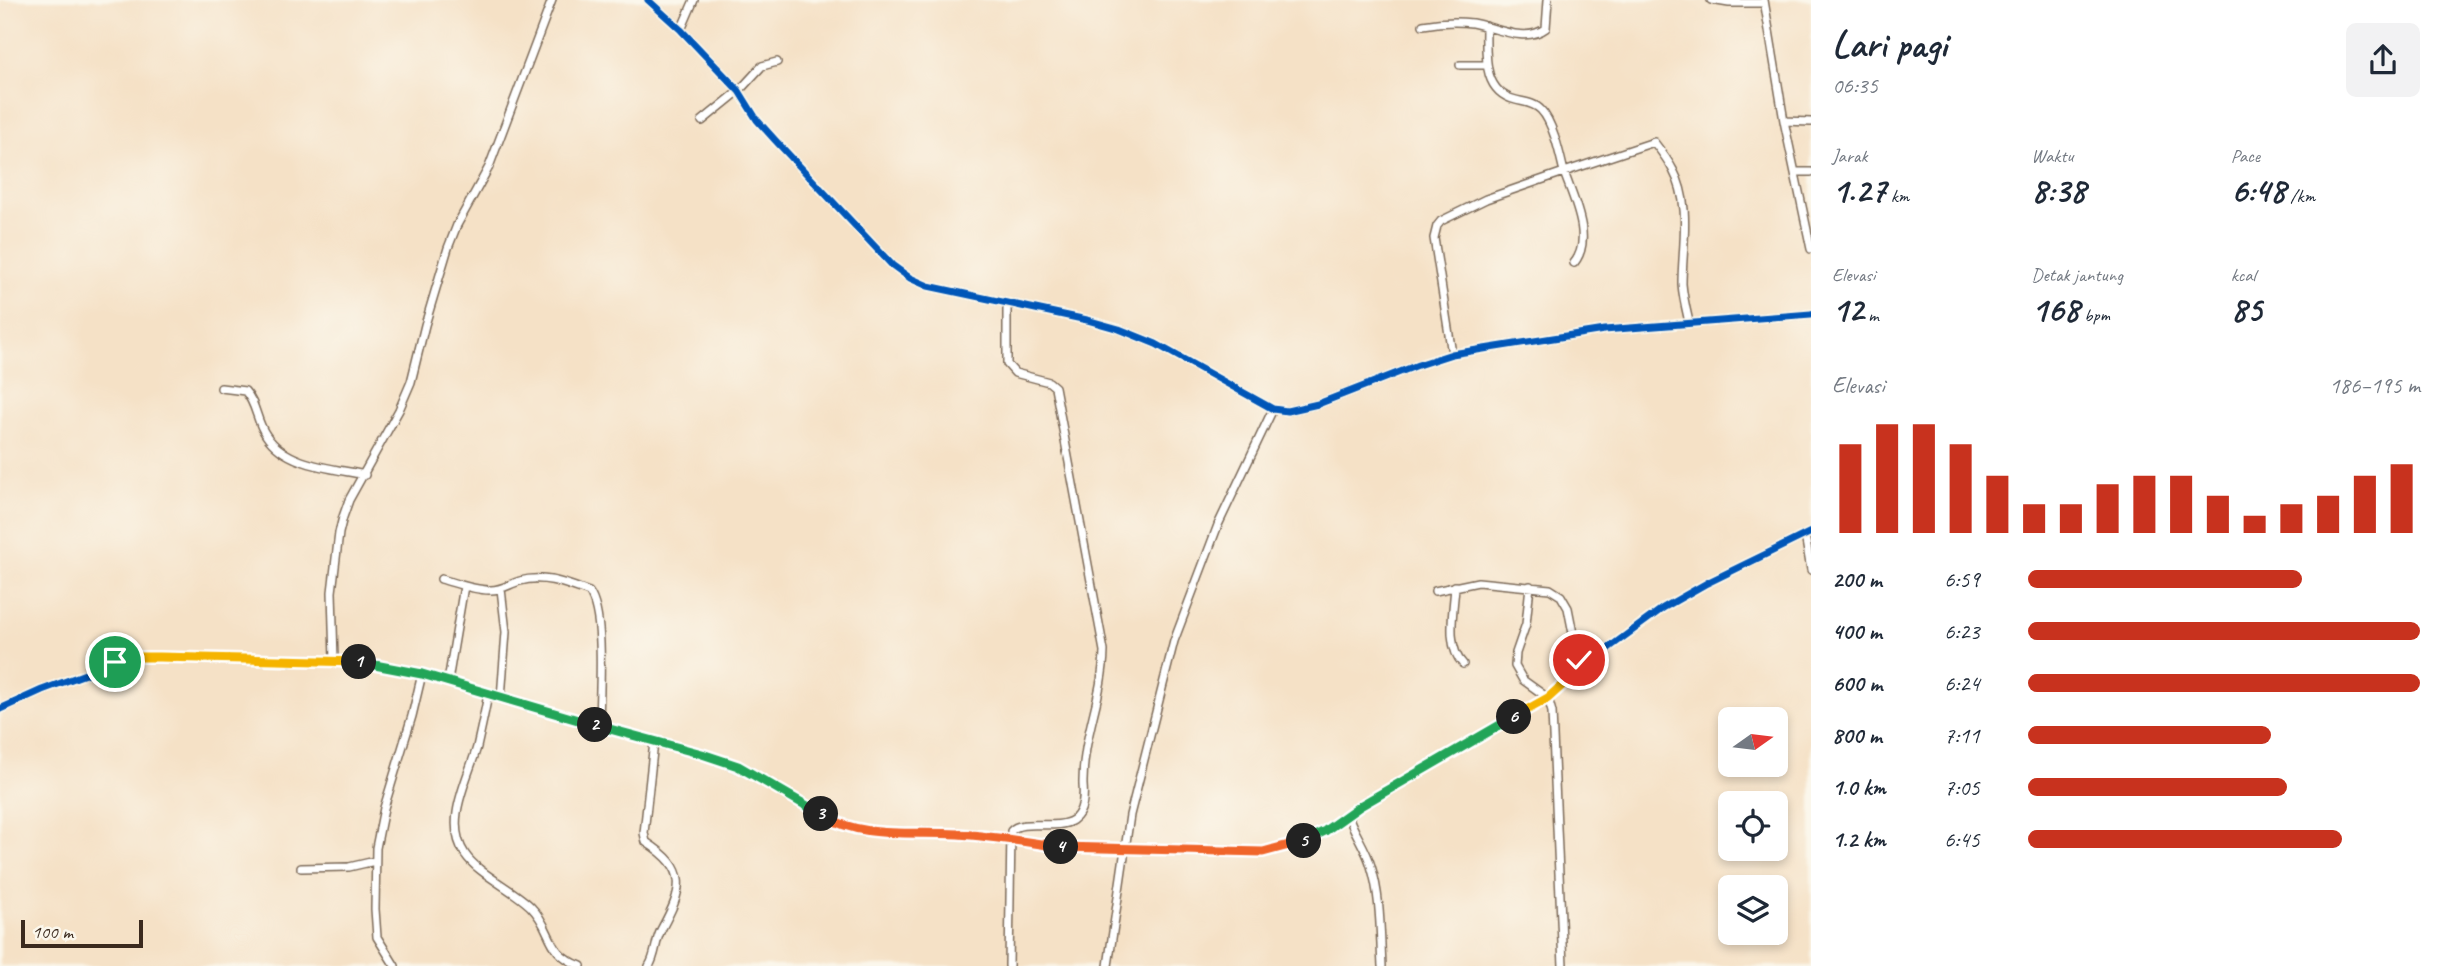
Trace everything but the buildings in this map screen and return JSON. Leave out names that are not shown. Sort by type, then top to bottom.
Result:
[{"type":"street","points":[[334,660],[332,592],[339,533],[349,500],[365,475],[411,382],[448,248],[457,225],[489,167],[552,0]]},
{"type":"street","points":[[648,0],[681,30],[739,91],[757,120],[892,265],[920,284],[1087,320],[1156,344],[1273,409],[1287,411],[1318,404],[1452,354],[1604,330],[1811,314]]},
{"type":"street","points":[[681,30],[694,0]]},
{"type":"street","points":[[1423,25],[1454,22],[1486,26],[1519,35],[1543,31],[1548,22],[1548,0]]},
{"type":"street","points":[[1711,0],[1730,3],[1764,2],[1784,121],[1811,249]]},
{"type":"street","points":[[1486,26],[1487,65],[1494,88],[1499,94],[1533,104],[1542,110],[1553,136],[1583,240],[1580,256],[1574,263]]},
{"type":"street","points":[[702,121],[739,91],[762,66],[777,62]]},
{"type":"street","points":[[1460,65],[1487,65]]},
{"type":"street","points":[[1784,121],[1811,122]]},
{"type":"street","points":[[1452,354],[1434,238],[1437,226],[1452,214],[1486,199],[1654,142],[1673,170],[1681,192],[1685,235],[1682,284],[1689,322]]},
{"type":"street","points":[[1796,172],[1811,172]]},
{"type":"street","points":[[1007,303],[1007,364],[1015,373],[1049,382],[1055,387],[1104,651],[1103,674],[1090,722],[1084,762],[1084,796],[1081,809],[1076,817],[1063,824],[1017,826],[1011,831],[1009,966]]},
{"type":"street","points":[[221,388],[246,391],[257,409],[265,434],[293,457],[317,466],[365,475]]},
{"type":"street","points":[[1108,966],[1130,815],[1174,641],[1218,524],[1273,409]]},
{"type":"street","points":[[0,709],[42,690],[126,659],[160,657],[279,662],[334,660],[422,674],[702,754],[738,766],[832,822],[855,830],[962,834],[1067,848],[1263,852],[1305,840],[1325,831],[1442,757],[1548,698],[1580,669],[1663,608],[1808,533],[1811,570]]},
{"type":"street","points":[[441,579],[488,590],[501,589],[513,582],[537,578],[557,580],[589,592],[600,628],[599,726]]},
{"type":"street","points":[[1435,591],[1478,582],[1550,589],[1566,602],[1580,669]]},
{"type":"street","points":[[448,681],[464,586]]},
{"type":"street","points":[[1455,586],[1453,647],[1457,658],[1463,664]]},
{"type":"street","points":[[1530,586],[1526,624],[1516,653],[1515,666],[1523,680],[1548,698],[1552,712],[1563,966]]},
{"type":"street","points":[[501,589],[506,632],[501,698]]},
{"type":"street","points":[[395,966],[377,937],[375,861],[382,818],[422,674]]},
{"type":"street","points":[[488,694],[477,745],[460,800],[456,831],[460,843],[465,855],[478,868],[518,895],[538,915],[557,951],[581,966]]},
{"type":"street","points":[[650,966],[657,940],[679,891],[679,879],[675,870],[666,856],[646,842],[644,833],[654,742]]},
{"type":"street","points":[[1348,815],[1374,876],[1382,966]]},
{"type":"street","points":[[301,868],[349,867],[375,861]]},
{"type":"cycle path","points":[[648,0],[681,30],[739,91],[757,120],[892,265],[910,278],[928,286],[1119,329],[1156,344],[1273,409],[1287,411],[1318,404],[1452,354],[1604,330],[1811,314]]},
{"type":"cycle path","points":[[0,709],[42,690],[126,659],[160,657],[279,662],[351,661],[422,674],[555,715],[702,754],[757,776],[832,822],[855,830],[962,834],[1067,848],[1263,852],[1305,840],[1325,830],[1442,757],[1548,698],[1580,669],[1663,608],[1707,583],[1811,532]]},
{"type":"route","points":[[115,662],[140,657],[279,662],[334,660],[422,674],[555,715],[738,766],[832,822],[855,830],[962,834],[1067,848],[1263,852],[1305,840],[1325,831],[1360,806],[1442,757],[1548,698],[1580,669],[1579,660]]}]
